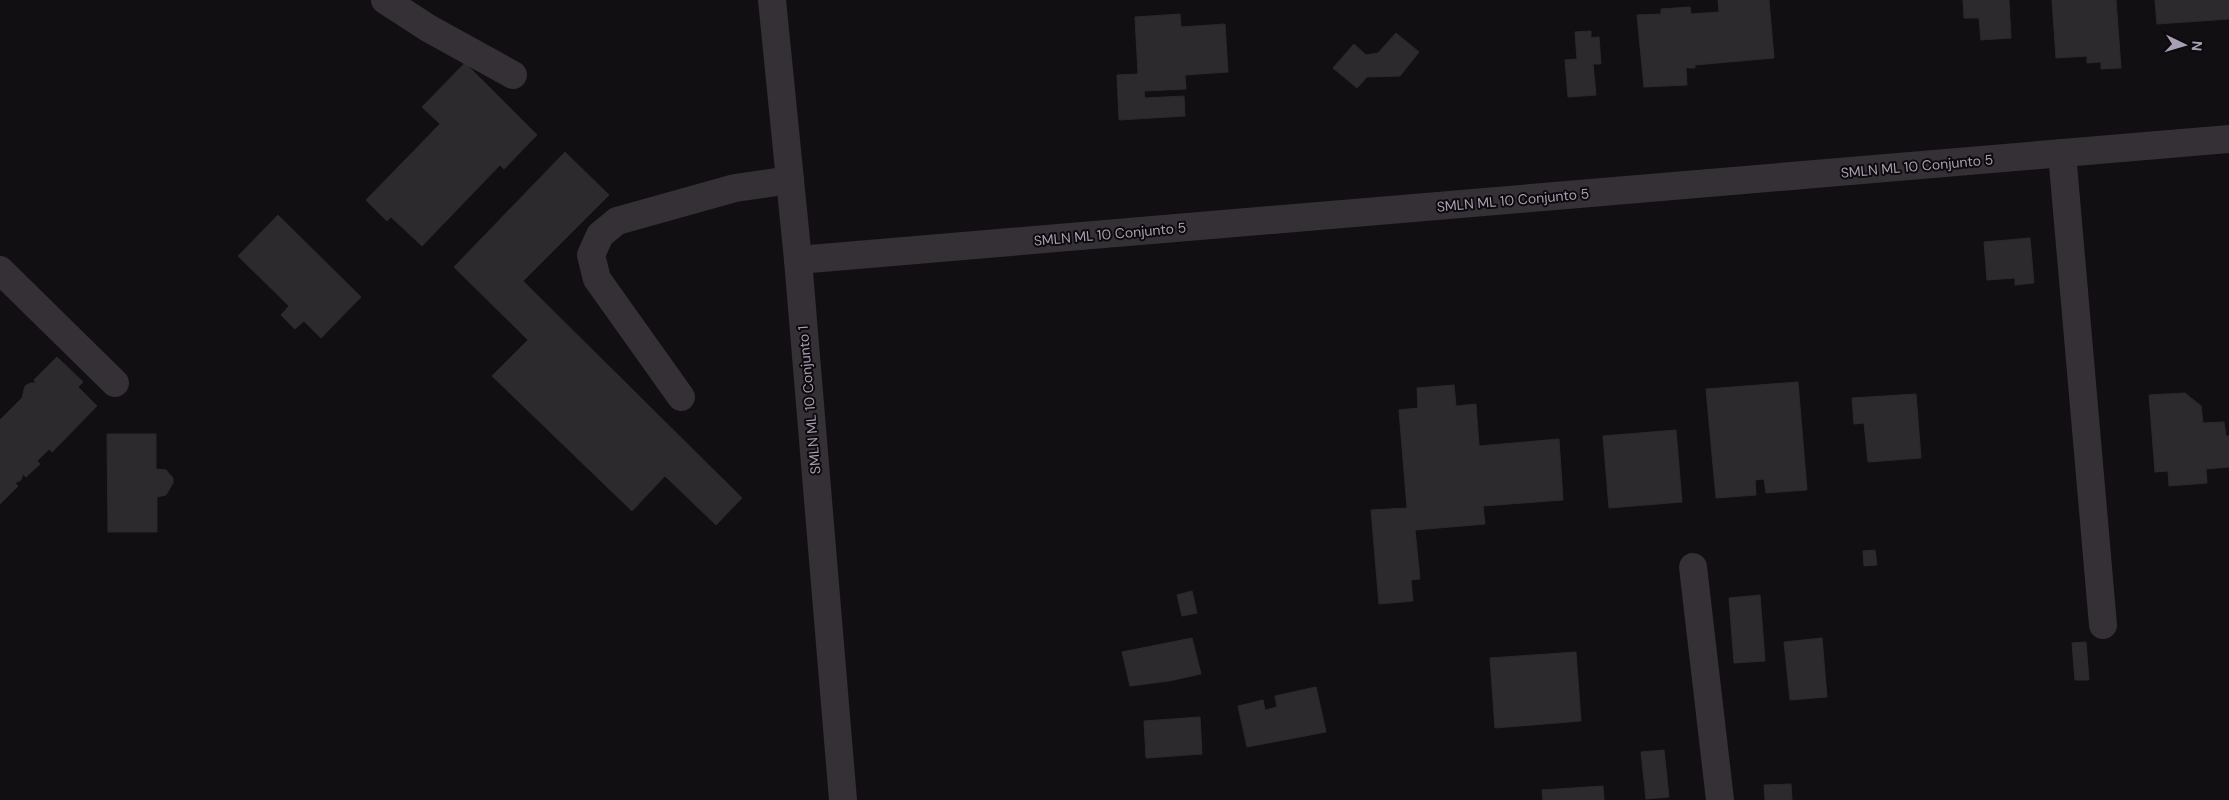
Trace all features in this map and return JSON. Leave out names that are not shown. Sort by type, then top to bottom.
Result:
[{"type":"street","points":[[385,0],[428,28],[513,75]]},
{"type":"street","name":"SMLN ML 10 Conjunto 1","points":[[772,0],[798,260],[843,800]]},
{"type":"street","name":"SMLN ML 10 Conjunto 5","points":[[798,260],[2229,139]]},
{"type":"street","points":[[2062,153],[2103,625]]},
{"type":"street","points":[[681,397],[597,279],[590,255],[600,235],[617,221],[736,188],[790,180]]},
{"type":"street","points":[[0,270],[115,383]]},
{"type":"street","points":[[1693,567],[1720,800]]},
{"type":"building","points":[[1718,0],[1769,0],[1774,58],[1695,65],[1695,68],[1686,68],[1687,85],[1644,87],[1637,15],[1661,14],[1661,9],[1690,7],[1691,14],[1719,12]]},
{"type":"building","points":[[1963,0],[2009,0],[2011,38],[1981,40],[1979,18],[1964,18]]},
{"type":"building","points":[[2052,0],[2116,0],[2121,68],[2101,69],[2101,62],[2087,63],[2087,56],[2056,58]]},
{"type":"building","points":[[2155,0],[2229,0],[2229,19],[2157,24]]},
{"type":"building","points":[[1180,14],[1181,27],[1225,24],[1228,72],[1185,75],[1186,89],[1144,91],[1145,98],[1184,96],[1185,116],[1119,120],[1117,75],[1138,74],[1135,17]]},
{"type":"building","points":[[1591,31],[1591,38],[1599,37],[1601,64],[1593,64],[1596,95],[1568,97],[1565,60],[1577,59],[1575,32]]},
{"type":"building","points":[[1396,33],[1419,52],[1400,76],[1367,77],[1357,88],[1333,68],[1354,44],[1366,55],[1378,53]]},
{"type":"building","points":[[465,63],[537,135],[504,169],[500,165],[422,246],[391,217],[387,221],[366,200],[440,124],[422,107]]},
{"type":"building","points":[[565,152],[609,195],[523,281],[742,498],[716,525],[665,476],[632,511],[492,376],[528,340],[454,267]]},
{"type":"building","points":[[278,215],[361,297],[321,338],[304,321],[295,329],[281,315],[289,306],[238,256]]},
{"type":"building","points":[[2030,238],[2034,283],[2015,285],[2015,278],[1987,280],[1984,242]]},
{"type":"building","points":[[57,357],[83,382],[78,387],[97,406],[52,452],[49,449],[37,461],[40,464],[26,477],[23,474],[21,480],[15,483],[18,486],[0,504],[0,420],[22,398],[25,386],[30,383],[36,383],[34,380]]},
{"type":"building","points":[[1798,382],[1807,490],[1766,493],[1764,479],[1755,480],[1756,495],[1716,498],[1706,389]]},
{"type":"building","points":[[1454,385],[1456,406],[1476,404],[1479,446],[1559,439],[1563,500],[1483,506],[1485,524],[1415,530],[1420,579],[1411,580],[1413,601],[1379,604],[1371,510],[1407,508],[1399,410],[1418,408],[1417,388]]},
{"type":"building","points":[[2185,393],[2201,406],[2203,423],[2224,422],[2226,436],[2229,436],[2229,467],[2206,469],[2207,483],[2169,486],[2168,471],[2155,472],[2149,395]]},
{"type":"building","points":[[1916,394],[1921,458],[1868,462],[1864,423],[1854,424],[1852,398]]},
{"type":"building","points":[[1676,430],[1682,502],[1609,508],[1603,436]]},
{"type":"building","points":[[107,434],[156,434],[156,469],[166,470],[173,478],[173,483],[166,495],[157,497],[157,532],[108,532]]},
{"type":"building","points":[[1875,550],[1877,565],[1864,566],[1863,551]]},
{"type":"building","points":[[1192,591],[1197,613],[1182,616],[1177,595]]},
{"type":"building","points":[[1760,595],[1765,661],[1734,663],[1729,598]]},
{"type":"building","points":[[1192,638],[1201,674],[1169,681],[1130,686],[1122,652]]},
{"type":"building","points":[[1822,638],[1827,697],[1790,700],[1784,642]]},
{"type":"building","points":[[2086,642],[2089,680],[2075,680],[2072,643]]},
{"type":"building","points":[[1576,652],[1581,721],[1495,728],[1490,658]]},
{"type":"building","points":[[1316,687],[1326,732],[1247,747],[1238,706],[1263,700],[1265,710],[1277,707],[1275,696]]},
{"type":"building","points":[[1200,717],[1202,754],[1146,758],[1144,721]]},
{"type":"building","points":[[1664,750],[1669,797],[1646,799],[1641,752]]},
{"type":"building","points":[[1791,784],[1792,800],[1765,800],[1764,785]]},
{"type":"building","points":[[1603,786],[1604,800],[1543,800],[1542,790]]}]
